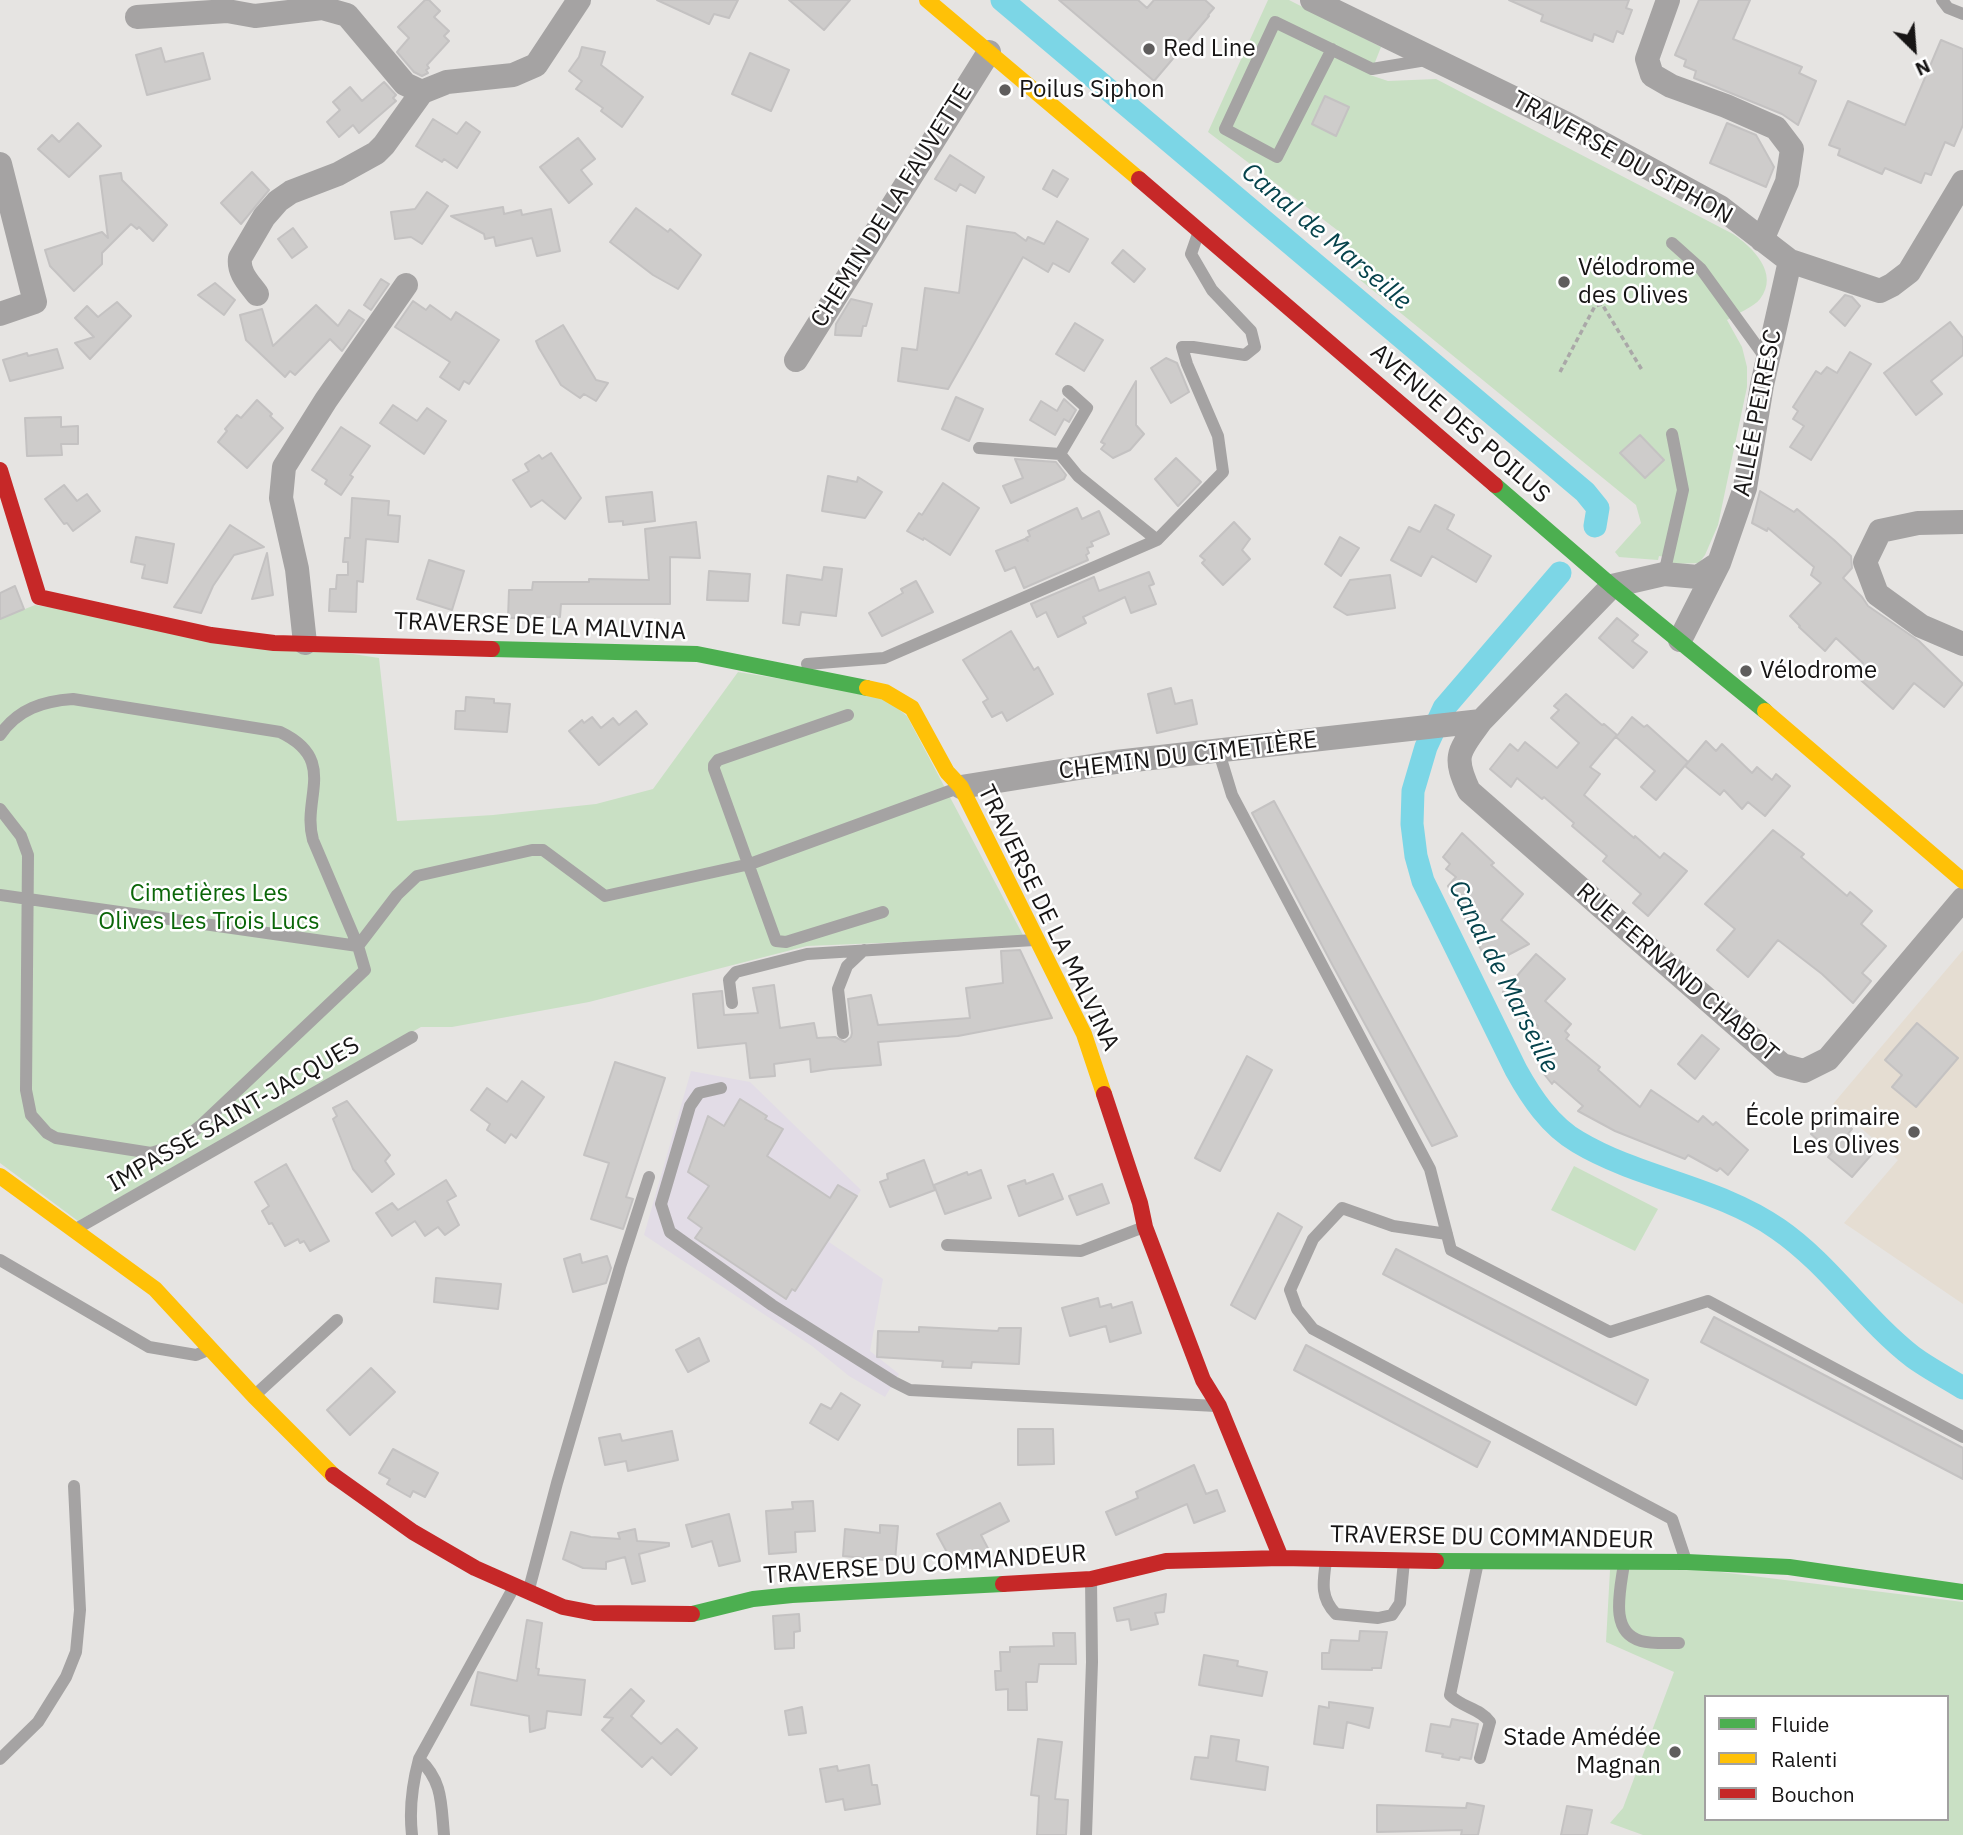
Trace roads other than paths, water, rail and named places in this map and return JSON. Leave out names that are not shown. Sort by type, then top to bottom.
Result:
[{"type":"street","points":[[257,294],[242,273],[240,258],[264,217],[278,201],[291,192],[338,174],[376,153],[422,92],[447,82],[513,75],[536,65],[579,0]]},
{"type":"street","name":"AVENUE DES POILUS","points":[[927,0],[1316,329],[1612,586],[1735,685],[1962,897]]},
{"type":"street","name":"TRAVERSE DU SIPHON","points":[[1312,0],[1564,123],[1720,207],[1790,261],[1880,291],[1909,272],[1963,182]]},
{"type":"street","points":[[1668,0],[1647,59],[1652,75],[1671,86],[1776,128],[1792,149],[1787,183],[1762,240]]},
{"type":"street","points":[[137,17],[228,11],[255,16],[322,8],[347,15],[405,84],[422,92]]},
{"type":"street","name":"CHEMIN DE LA FAUVETTE","points":[[796,360],[989,52]]},
{"type":"street","points":[[0,164],[35,302],[0,314]]},
{"type":"street","name":"ALLÉE PEIRESC","points":[[1680,640],[1719,563],[1745,488],[1767,361],[1790,261]]},
{"type":"street","points":[[305,643],[297,569],[281,498],[284,467],[326,400],[406,285]]},
{"type":"street","name":"TRAVERSE DE LA MALVINA","points":[[2,481],[39,597],[211,635],[274,643],[697,654],[885,692],[912,708],[947,772],[961,787],[1084,1034],[1140,1203],[1145,1227],[1203,1380],[1219,1406],[1281,1558]]},
{"type":"street","points":[[1963,522],[1918,523],[1880,531],[1865,562],[1877,594],[1921,626],[1963,644]]},
{"type":"street","points":[[1481,721],[1612,586],[1664,574],[1698,577],[1719,563]]},
{"type":"street","name":"CHEMIN DU CIMETIÈRE","points":[[961,787],[1218,749],[1481,721]]},
{"type":"street","name":"RUE FERNAND CHABOT","points":[[1481,721],[1459,751],[1460,772],[1469,791],[1782,1065],[1804,1071],[1828,1059],[1962,897]]},
{"type":"street","name":"TRAVERSE DU COMMANDEUR","points":[[0,1176],[155,1289],[329,1472],[413,1532],[475,1568],[563,1607],[594,1613],[694,1614],[753,1599],[792,1595],[1091,1578],[1166,1561],[1281,1558],[1687,1562],[1789,1567],[1963,1592]]},
{"type":"lane","points":[[1942,0],[1948,8],[1963,14]]},
{"type":"lane","points":[[1332,49],[1277,157],[1225,129],[1275,22],[1332,49],[1372,69],[1433,59]]},
{"type":"lane","points":[[763,667],[884,658],[1157,540],[1223,472],[1218,436],[1182,347],[1193,346],[1245,355],[1255,347],[1251,331],[1212,290],[1191,254],[1199,230]]},
{"type":"lane","points":[[1672,243],[1701,269],[1767,361]]},
{"type":"lane","points":[[1060,454],[1087,408],[1068,391]]},
{"type":"lane","points":[[1664,574],[1683,490],[1672,434]]},
{"type":"lane","points":[[979,448],[1060,454],[1078,476],[1157,540]]},
{"type":"lane","points":[[0,735],[19,714],[36,705],[51,700],[73,699],[280,732],[294,738],[306,752],[314,769],[311,831],[313,840],[358,946],[365,970],[177,1145],[151,1153],[56,1138],[47,1133],[31,1115],[26,1090],[28,855],[25,843],[0,809]]},
{"type":"lane","points":[[848,715],[715,763],[714,769],[750,864],[774,938],[779,942],[786,942],[883,912]]},
{"type":"lane","points":[[1218,749],[1232,795],[1430,1169],[1451,1250],[1610,1332],[1708,1301],[1963,1437]]},
{"type":"lane","points":[[358,946],[397,895],[416,876],[532,850],[543,850],[605,896],[750,864],[961,787]]},
{"type":"lane","points":[[0,895],[358,946]]},
{"type":"lane","points":[[732,1003],[729,980],[736,972],[807,954],[1038,939]]},
{"type":"lane","points":[[843,1033],[838,989],[847,966],[864,950]]},
{"type":"lane","name":"IMPASSE SAINT-JACQUES","points":[[76,1229],[412,1037]]},
{"type":"lane","points":[[721,1088],[699,1093],[690,1107],[661,1204],[670,1232],[772,1305],[910,1390],[1219,1406]]},
{"type":"lane","points":[[412,1835],[410,1815],[413,1781],[419,1759],[521,1590],[557,1483],[649,1177]]},
{"type":"lane","points":[[1447,1234],[1393,1226],[1342,1208],[1313,1240],[1290,1290],[1297,1309],[1313,1329],[1672,1519],[1687,1562]]},
{"type":"lane","points":[[947,1245],[1081,1251],[1145,1227]]},
{"type":"lane","points":[[0,1260],[149,1347],[196,1355],[211,1348]]},
{"type":"lane","points":[[254,1396],[337,1320]]},
{"type":"lane","points":[[0,1759],[38,1722],[66,1677],[76,1652],[80,1610],[74,1486]]},
{"type":"lane","points":[[1326,1559],[1323,1595],[1327,1605],[1336,1614],[1378,1618],[1392,1615],[1400,1603],[1404,1561]]},
{"type":"lane","points":[[1478,1562],[1450,1695],[1458,1703],[1484,1714],[1490,1722],[1480,1758]]},
{"type":"lane","points":[[1624,1563],[1618,1616],[1629,1636],[1642,1642],[1679,1643]]},
{"type":"lane","points":[[1086,1835],[1092,1662],[1091,1578]]},
{"type":"lane","points":[[419,1759],[431,1771],[439,1791],[444,1835]]},
{"type":"waterway","name":"Canal de Marseille","points":[[1002,0],[1585,492],[1598,508],[1595,526]]},
{"type":"waterway","name":"Canal de Marseille","points":[[1560,573],[1444,708],[1426,747],[1413,791],[1412,824],[1416,856],[1423,881],[1516,1070],[1542,1110],[1568,1135],[1602,1155],[1730,1203],[1778,1229],[1814,1258],[1895,1342],[1919,1361],[1963,1388]]},
{"type":"place","name":"Red Line","points":[[1149,49]]},
{"type":"place","name":"Poilus Siphon","points":[[1005,90]]},
{"type":"place","name":"Vélodrome des Olives","points":[[1564,282]]},
{"type":"place","name":"Vélodrome","points":[[1746,671]]},
{"type":"place","name":"École primaire Les Olives","points":[[1914,1132]]},
{"type":"place","name":"Stade Amédée Magnan","points":[[1675,1752]]},
{"type":"park label","name":"Cimetières Les Olives Les Trois Lucs","points":[[209,908]]}]
